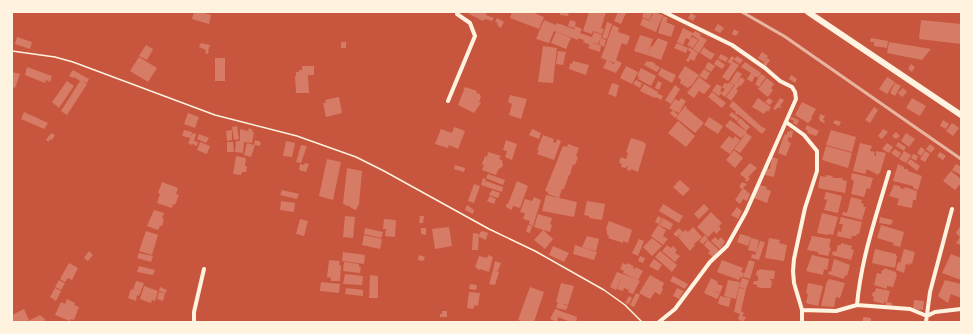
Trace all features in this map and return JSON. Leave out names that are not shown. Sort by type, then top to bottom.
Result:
[{"type":"main road","points":[[808,12],[961,115]]},
{"type":"street","points":[[448,101],[475,36],[470,23],[457,14],[457,12]]},
{"type":"street","points":[[659,322],[675,309],[710,262],[727,246],[746,212],[796,99],[795,92],[792,87],[780,81],[766,68],[732,45],[664,12]]},
{"type":"street","points":[[786,122],[804,135],[817,151],[817,171],[805,208],[794,259],[794,283],[802,310],[802,322]]},
{"type":"street","points":[[857,305],[859,281],[864,256],[889,172]]},
{"type":"street","points":[[926,322],[930,292],[952,209]]},
{"type":"street","points":[[194,322],[194,312],[204,269]]},
{"type":"street","points":[[802,310],[836,311],[857,305],[910,309],[927,316],[935,312],[961,309]]},
{"type":"path","points":[[12,51],[55,57],[73,62],[215,115],[297,136],[356,157],[488,229],[535,251],[604,290],[625,305],[642,322]]},
{"type":"building","points":[[194,12],[202,12],[211,15],[209,24],[192,19]]},
{"type":"building","points":[[470,12],[487,12],[486,15],[494,18],[492,21],[485,19],[483,21],[469,14]]},
{"type":"building","points":[[512,12],[532,12],[544,17],[539,29],[510,18]]},
{"type":"building","points":[[560,12],[569,12],[568,16],[560,15]]},
{"type":"building","points":[[589,12],[606,12],[601,28],[604,29],[602,34],[593,31],[592,34],[583,31]]},
{"type":"building","points":[[618,12],[626,13],[621,24],[614,21]]},
{"type":"building","points":[[644,12],[653,12],[649,20],[642,17]]},
{"type":"building","points":[[654,12],[663,15],[656,32],[640,25],[643,18],[649,21]]},
{"type":"building","points":[[691,13],[696,16],[693,21],[688,18]]},
{"type":"building","points":[[663,16],[668,18],[666,22],[675,26],[671,37],[658,33]]},
{"type":"building","points":[[497,18],[504,22],[501,28],[497,25],[498,23],[495,22]]},
{"type":"building","points":[[544,20],[556,25],[557,23],[574,29],[575,28],[568,26],[570,20],[576,22],[575,26],[582,29],[580,33],[592,37],[594,32],[602,35],[601,38],[606,40],[604,47],[601,45],[600,52],[588,48],[590,45],[583,42],[584,40],[578,38],[578,40],[554,31],[549,43],[536,39]]},
{"type":"building","points":[[921,20],[961,24],[961,44],[919,39]]},
{"type":"building","points":[[607,22],[612,24],[607,39],[602,38]]},
{"type":"building","points":[[718,24],[724,28],[720,33],[714,30]]},
{"type":"building","points":[[613,25],[619,28],[618,32],[630,36],[627,45],[622,43],[616,60],[622,63],[616,73],[603,68],[607,60],[601,58]]},
{"type":"building","points":[[683,28],[693,33],[695,31],[701,34],[700,36],[707,40],[699,53],[693,49],[699,40],[692,35],[690,40],[686,38],[683,45],[677,42]]},
{"type":"building","points":[[734,29],[739,32],[736,36],[732,34]]},
{"type":"building","points":[[556,32],[571,38],[566,49],[551,43]]},
{"type":"building","points":[[640,35],[653,39],[647,55],[634,51]]},
{"type":"building","points":[[17,37],[32,42],[30,49],[15,44]]},
{"type":"building","points":[[692,37],[698,40],[693,48],[687,45]]},
{"type":"building","points":[[658,38],[668,42],[661,60],[647,55],[651,46],[652,47]]},
{"type":"building","points":[[871,38],[888,41],[887,48],[874,46],[874,42],[870,42]]},
{"type":"building","points":[[341,42],[346,42],[346,48],[341,48]]},
{"type":"building","points":[[889,42],[931,49],[922,60],[887,53]]},
{"type":"building","points":[[201,43],[210,45],[208,54],[205,53],[206,50],[199,47]]},
{"type":"building","points":[[677,43],[688,48],[686,53],[674,48]]},
{"type":"building","points":[[146,45],[153,49],[147,60],[139,56]]},
{"type":"building","points":[[543,46],[557,48],[553,83],[538,82]]},
{"type":"building","points":[[689,47],[698,53],[694,61],[690,59],[689,62],[686,61],[691,52],[688,50]]},
{"type":"building","points":[[704,47],[715,54],[711,60],[700,53]]},
{"type":"building","points":[[558,51],[566,52],[563,65],[556,64]]},
{"type":"building","points":[[762,52],[768,56],[764,62],[758,58]]},
{"type":"building","points":[[721,54],[728,58],[726,62],[718,58]]},
{"type":"building","points":[[732,56],[735,58],[732,61],[739,65],[728,81],[722,77],[731,64],[727,62]]},
{"type":"building","points":[[737,56],[743,60],[740,64],[734,60]]},
{"type":"building","points":[[139,57],[157,68],[148,82],[130,71]]},
{"type":"building","points":[[215,58],[225,58],[225,81],[215,81]]},
{"type":"building","points":[[767,58],[770,60],[766,66],[763,64]]},
{"type":"building","points":[[717,59],[725,65],[722,69],[714,64]]},
{"type":"building","points":[[573,61],[589,65],[586,75],[569,69],[570,63],[572,64]]},
{"type":"building","points":[[647,61],[650,61],[660,67],[657,72],[644,65]]},
{"type":"building","points":[[708,62],[715,66],[711,72],[705,68]]},
{"type":"building","points":[[745,62],[761,73],[758,78],[755,76],[752,82],[747,79],[751,73],[741,67]]},
{"type":"building","points":[[911,64],[915,67],[912,72],[908,69]]},
{"type":"building","points":[[302,66],[314,66],[314,75],[308,75],[309,93],[296,93],[295,76],[296,72],[302,70]]},
{"type":"building","points":[[626,66],[638,72],[632,84],[620,78]]},
{"type":"building","points":[[685,66],[699,75],[688,88],[680,83],[681,80],[678,77]]},
{"type":"building","points":[[27,67],[52,76],[50,82],[46,80],[45,83],[25,75]]},
{"type":"building","points":[[641,68],[656,76],[651,86],[638,79],[639,77],[637,76]]},
{"type":"building","points":[[661,68],[676,75],[672,83],[658,75]]},
{"type":"building","points":[[704,69],[710,73],[706,80],[699,76]]},
{"type":"building","points":[[73,70],[89,79],[87,83],[81,80],[87,84],[67,115],[61,111],[80,81],[69,76]]},
{"type":"building","points":[[737,71],[742,74],[735,85],[730,82]]},
{"type":"building","points":[[12,72],[20,74],[15,88],[12,87]]},
{"type":"building","points":[[761,74],[766,77],[759,87],[755,84]]},
{"type":"building","points":[[791,75],[797,79],[795,83],[789,79]]},
{"type":"building","points":[[699,77],[711,86],[704,94],[699,91],[694,98],[687,93]]},
{"type":"building","points":[[741,77],[745,80],[741,86],[740,85],[736,89],[738,91],[731,101],[726,97]]},
{"type":"building","points":[[887,77],[895,82],[887,94],[879,89]]},
{"type":"building","points":[[767,78],[774,84],[771,88],[773,90],[768,97],[758,89]]},
{"type":"building","points":[[636,80],[642,83],[640,88],[633,84]]},
{"type":"building","points":[[67,81],[74,86],[59,108],[52,102]]},
{"type":"building","points":[[658,81],[662,83],[659,90],[655,88]]},
{"type":"building","points":[[729,82],[734,85],[725,97],[721,94],[725,89],[722,87],[725,83],[728,84]]},
{"type":"building","points":[[612,83],[619,85],[616,97],[608,94]]},
{"type":"building","points":[[895,83],[901,86],[895,96],[890,93]]},
{"type":"building","points":[[644,84],[663,96],[661,100],[640,91]]},
{"type":"building","points":[[717,84],[722,87],[720,91],[722,92],[719,96],[712,91]]},
{"type":"building","points":[[675,85],[680,89],[671,104],[665,100]]},
{"type":"building","points":[[465,87],[477,91],[476,93],[480,94],[481,97],[479,102],[481,103],[474,113],[458,105],[463,92],[465,91],[463,91]]},
{"type":"building","points":[[903,88],[907,92],[902,97],[898,93]]},
{"type":"building","points":[[712,92],[726,103],[722,108],[708,97]]},
{"type":"building","points":[[510,95],[527,99],[521,119],[509,115],[512,104],[508,102]]},
{"type":"building","points":[[339,97],[342,113],[326,117],[323,103],[326,103],[325,100]]},
{"type":"building","points":[[681,98],[686,101],[679,113],[669,108],[675,99],[679,101]]},
{"type":"building","points":[[758,98],[771,107],[768,112],[767,110],[764,114],[752,107]]},
{"type":"building","points":[[769,98],[773,101],[770,105],[765,102]]},
{"type":"building","points":[[780,98],[784,100],[780,106],[782,107],[775,110],[773,109]]},
{"type":"building","points":[[912,98],[926,106],[920,116],[906,108]]},
{"type":"building","points":[[733,101],[766,129],[762,134],[735,113],[736,112],[729,106]]},
{"type":"building","points":[[802,102],[816,109],[811,118],[812,119],[808,123],[795,115]]},
{"type":"building","points":[[685,106],[704,123],[695,133],[676,118]]},
{"type":"building","points":[[874,107],[878,110],[870,123],[865,120]]},
{"type":"building","points":[[673,110],[678,115],[675,118],[670,113]]},
{"type":"building","points":[[24,112],[48,123],[44,129],[21,119]]},
{"type":"building","points":[[732,112],[739,118],[737,121],[729,115]]},
{"type":"building","points":[[188,113],[199,117],[195,128],[184,124]]},
{"type":"building","points":[[820,114],[825,116],[823,120],[825,121],[824,123],[819,119]]},
{"type":"building","points":[[709,117],[723,126],[718,134],[704,125]]},
{"type":"building","points":[[791,117],[799,120],[797,125],[790,119]]},
{"type":"building","points":[[740,118],[750,127],[746,131],[737,122]]},
{"type":"building","points":[[730,120],[747,132],[741,138],[725,126]]},
{"type":"building","points":[[835,120],[841,122],[839,126],[833,123]]},
{"type":"building","points":[[943,120],[949,124],[946,129],[940,126]]},
{"type":"building","points":[[678,121],[695,136],[686,147],[668,133]]},
{"type":"building","points":[[952,123],[959,128],[953,136],[946,131]]},
{"type":"building","points":[[807,125],[819,131],[816,136],[807,133],[808,131],[805,129]]},
{"type":"building","points":[[237,126],[239,139],[234,140],[232,127]]},
{"type":"building","points":[[454,127],[465,131],[458,149],[449,145],[448,148],[435,144],[441,129],[452,133]]},
{"type":"building","points":[[249,128],[253,130],[252,132],[254,132],[252,143],[244,142],[243,153],[235,152],[236,141],[240,141],[240,129],[248,131]]},
{"type":"building","points":[[532,129],[541,133],[539,139],[529,135]]},
{"type":"building","points":[[883,129],[888,132],[882,139],[878,136]]},
{"type":"building","points":[[184,130],[192,132],[191,138],[182,136]]},
{"type":"building","points":[[232,130],[232,140],[227,141],[226,131]]},
{"type":"building","points":[[790,130],[793,131],[792,138],[789,137],[787,140],[783,138],[788,131],[790,132]]},
{"type":"building","points":[[831,130],[856,137],[852,152],[826,145]]},
{"type":"building","points":[[896,132],[900,136],[896,139],[892,136]]},
{"type":"building","points":[[51,133],[55,135],[49,142],[46,140]]},
{"type":"building","points":[[193,133],[196,134],[194,141],[198,142],[197,146],[188,143]]},
{"type":"building","points":[[746,133],[752,137],[740,153],[734,149]]},
{"type":"building","points":[[906,133],[915,139],[909,147],[901,141]]},
{"type":"building","points":[[199,134],[209,138],[206,143],[197,139]]},
{"type":"building","points":[[543,135],[554,139],[553,142],[556,143],[557,139],[561,141],[554,160],[537,154],[539,150],[537,150]]},
{"type":"building","points":[[729,136],[733,139],[735,136],[740,140],[730,154],[720,147]]},
{"type":"building","points":[[631,138],[644,142],[646,145],[638,172],[631,169],[630,171],[627,170],[628,166],[626,168],[621,167],[622,164],[619,163],[621,157],[626,159],[628,153],[626,152]]},
{"type":"building","points":[[783,138],[791,143],[786,156],[778,153]]},
{"type":"building","points":[[255,140],[261,142],[260,146],[255,145],[251,157],[244,155],[247,143],[254,145]]},
{"type":"building","points":[[506,140],[517,144],[512,160],[505,157],[507,151],[503,150]]},
{"type":"building","points":[[286,141],[295,143],[292,157],[283,156]]},
{"type":"building","points":[[200,142],[210,146],[207,154],[197,150]]},
{"type":"building","points":[[227,142],[233,142],[234,152],[227,152]]},
{"type":"building","points":[[898,142],[906,147],[904,151],[896,146]]},
{"type":"building","points":[[860,143],[872,146],[870,151],[875,152],[874,155],[876,156],[876,151],[886,153],[878,175],[867,169],[865,174],[853,171]]},
{"type":"building","points":[[887,143],[893,147],[889,153],[882,149]]},
{"type":"building","points":[[568,144],[579,148],[576,156],[578,157],[575,165],[573,164],[570,175],[559,198],[548,194],[548,192],[545,191],[563,146],[567,147]]},
{"type":"building","points":[[930,144],[935,148],[931,153],[926,149]]},
{"type":"building","points":[[301,145],[307,146],[301,163],[296,162]]},
{"type":"building","points":[[826,146],[852,153],[848,168],[822,160]]},
{"type":"building","points":[[921,147],[925,150],[921,156],[917,153]]},
{"type":"building","points":[[895,149],[901,153],[898,158],[891,153]]},
{"type":"building","points":[[734,150],[743,158],[735,168],[726,160]]},
{"type":"building","points":[[904,151],[911,155],[906,163],[899,159]]},
{"type":"building","points":[[925,151],[930,154],[925,162],[920,159]]},
{"type":"building","points":[[488,152],[501,156],[499,159],[502,160],[503,166],[498,170],[496,175],[482,170],[484,165],[482,164],[485,156],[487,157]]},
{"type":"building","points":[[940,152],[946,156],[943,160],[937,156]]},
{"type":"building","points":[[913,154],[918,156],[916,161],[911,158]]},
{"type":"building","points":[[236,156],[246,158],[246,172],[242,172],[241,175],[233,174]]},
{"type":"building","points":[[772,157],[778,159],[774,177],[765,175],[766,168],[770,169]]},
{"type":"building","points":[[327,159],[341,162],[333,200],[319,196]]},
{"type":"building","points":[[910,159],[920,166],[917,171],[907,163]]},
{"type":"building","points":[[305,163],[309,164],[306,172],[299,170],[300,164],[304,165]]},
{"type":"building","points":[[750,163],[757,168],[748,177],[750,178],[747,182],[745,180],[746,179],[740,174]]},
{"type":"building","points":[[898,164],[904,167],[904,169],[908,169],[908,171],[922,176],[918,190],[913,188],[913,186],[893,181]]},
{"type":"building","points":[[956,164],[961,167],[961,175],[952,170]]},
{"type":"building","points":[[455,165],[465,168],[464,172],[454,169]]},
{"type":"building","points":[[347,168],[362,171],[359,204],[356,210],[343,204]]},
{"type":"building","points":[[951,171],[961,179],[961,183],[955,190],[943,181]]},
{"type":"building","points":[[852,173],[873,178],[870,189],[867,188],[864,197],[851,194],[854,181],[851,179]]},
{"type":"building","points":[[488,174],[505,180],[503,185],[486,178]]},
{"type":"building","points":[[826,175],[833,176],[832,178],[843,178],[842,180],[847,181],[845,193],[818,188],[820,176],[826,177]]},
{"type":"building","points":[[483,178],[486,179],[484,186],[481,185]]},
{"type":"building","points":[[680,180],[690,189],[683,196],[673,187],[676,184],[677,185],[676,183]]},
{"type":"building","points":[[486,181],[503,187],[502,192],[484,186]]},
{"type":"building","points":[[517,181],[528,186],[520,208],[513,206],[512,210],[506,207]]},
{"type":"building","points":[[162,182],[178,188],[176,194],[179,195],[175,205],[173,204],[172,208],[157,203],[160,194],[158,193]]},
{"type":"building","points":[[742,182],[747,184],[742,189],[739,187]]},
{"type":"building","points":[[474,184],[480,186],[474,203],[468,201]]},
{"type":"building","points":[[760,185],[767,187],[766,189],[771,191],[767,203],[754,198]]},
{"type":"building","points":[[894,185],[900,186],[900,188],[904,189],[905,187],[917,191],[916,200],[913,200],[912,208],[897,205],[899,199],[889,196]]},
{"type":"building","points":[[743,188],[750,194],[747,201],[743,199],[740,204],[735,200]]},
{"type":"building","points":[[282,190],[299,194],[297,199],[280,195]]},
{"type":"building","points":[[492,190],[500,193],[498,198],[489,195]]},
{"type":"building","points":[[826,192],[842,196],[838,213],[824,210],[827,200],[824,199]]},
{"type":"building","points":[[546,195],[577,202],[574,217],[542,211]]},
{"type":"building","points":[[490,196],[496,199],[494,204],[487,201]]},
{"type":"building","points":[[534,197],[541,200],[533,226],[529,224],[530,221],[523,219],[525,213],[520,212],[525,199],[532,201]]},
{"type":"building","points":[[851,197],[862,200],[861,203],[864,204],[863,207],[866,207],[862,220],[842,215],[843,212],[847,213]]},
{"type":"building","points":[[281,201],[295,203],[294,212],[280,210]]},
{"type":"building","points":[[587,201],[605,204],[602,220],[589,218],[589,216],[584,215]]},
{"type":"building","points":[[663,204],[683,216],[679,223],[659,211]]},
{"type":"building","points":[[704,204],[709,209],[699,219],[694,214]]},
{"type":"building","points":[[467,205],[474,210],[473,214],[465,210]]},
{"type":"building","points":[[737,207],[742,211],[738,219],[731,215]]},
{"type":"building","points":[[154,210],[164,213],[162,218],[164,219],[162,226],[160,226],[158,230],[147,226]]},
{"type":"building","points":[[711,212],[722,223],[719,226],[721,229],[716,234],[714,231],[708,237],[697,227]]},
{"type":"building","points":[[822,213],[838,217],[833,235],[817,233]]},
{"type":"building","points":[[538,214],[552,218],[550,232],[534,227]]},
{"type":"building","points":[[345,216],[355,217],[353,238],[343,237]]},
{"type":"building","points":[[420,216],[424,216],[423,223],[419,223]]},
{"type":"building","points":[[658,216],[662,218],[659,224],[655,222]]},
{"type":"building","points":[[841,217],[862,222],[859,234],[852,236],[851,239],[837,236],[838,231],[841,232],[843,224],[839,224]]},
{"type":"building","points":[[880,217],[893,220],[891,225],[879,223]]},
{"type":"building","points":[[663,218],[673,224],[670,230],[659,225]]},
{"type":"building","points":[[300,219],[308,221],[304,236],[296,234]]},
{"type":"building","points":[[384,219],[396,220],[395,237],[385,236],[386,229],[383,229]]},
{"type":"building","points":[[609,221],[632,230],[628,243],[623,241],[623,243],[608,238],[609,236],[607,235],[606,229]]},
{"type":"building","points":[[528,225],[532,226],[530,233],[526,232]]},
{"type":"building","points":[[658,225],[666,230],[663,236],[668,239],[663,245],[651,236]]},
{"type":"building","points":[[881,225],[904,232],[900,247],[893,245],[894,243],[877,238]]},
{"type":"building","points":[[961,225],[961,245],[956,243],[960,237],[956,233]]},
{"type":"building","points":[[449,227],[452,246],[435,249],[432,229]]},
{"type":"building","points":[[693,227],[702,237],[694,244],[695,245],[690,251],[678,237],[685,230],[688,232]]},
{"type":"building","points":[[365,228],[383,232],[381,238],[364,234]]},
{"type":"building","points":[[421,228],[426,228],[426,235],[421,234]]},
{"type":"building","points":[[679,228],[683,232],[677,237],[673,234]]},
{"type":"building","points":[[543,230],[553,239],[545,249],[534,240]]},
{"type":"building","points":[[146,231],[158,235],[152,255],[139,251]]},
{"type":"building","points":[[483,231],[488,233],[486,240],[479,237],[480,232]]},
{"type":"building","points":[[473,233],[479,234],[478,250],[472,250]]},
{"type":"building","points":[[740,234],[751,237],[748,246],[737,242]]},
{"type":"building","points":[[364,235],[382,239],[380,249],[362,245]]},
{"type":"building","points":[[705,235],[708,239],[703,244],[699,241]]},
{"type":"building","points":[[587,236],[599,239],[596,251],[582,247]]},
{"type":"building","points":[[812,236],[831,239],[829,247],[831,248],[828,256],[807,250]]},
{"type":"building","points":[[715,237],[718,240],[721,237],[725,242],[720,249],[711,241]]},
{"type":"building","points":[[652,238],[662,246],[652,256],[643,247]]},
{"type":"building","points":[[751,238],[759,240],[756,252],[748,250]]},
{"type":"building","points":[[769,238],[780,240],[779,243],[787,245],[784,261],[765,258]]},
{"type":"building","points":[[639,239],[644,241],[638,256],[632,253]]},
{"type":"building","points":[[708,240],[719,250],[713,257],[708,253],[710,251],[704,245]]},
{"type":"building","points":[[760,241],[765,242],[759,260],[751,258],[752,254],[755,255]]},
{"type":"building","points":[[841,243],[852,246],[851,249],[854,250],[851,260],[832,255],[833,251],[836,252],[838,245],[841,245]]},
{"type":"building","points":[[575,245],[597,252],[594,260],[573,254]]},
{"type":"building","points":[[667,245],[671,248],[673,246],[677,250],[675,253],[680,256],[675,262],[662,251]]},
{"type":"building","points":[[553,246],[569,253],[564,262],[549,255]]},
{"type":"building","points":[[875,249],[896,254],[895,268],[872,263]]},
{"type":"building","points":[[904,249],[915,252],[912,264],[906,264],[904,273],[896,270],[898,262],[900,263]]},
{"type":"building","points":[[89,251],[93,255],[88,261],[84,258]]},
{"type":"building","points":[[660,251],[677,265],[672,272],[655,257]]},
{"type":"building","points":[[343,252],[365,255],[364,264],[342,261]]},
{"type":"building","points":[[139,253],[153,256],[151,262],[137,258]]},
{"type":"building","points":[[951,254],[961,258],[961,280],[942,273]]},
{"type":"building","points":[[419,255],[425,257],[423,261],[418,260]]},
{"type":"building","points":[[488,255],[493,257],[489,272],[475,267],[479,256],[487,258]]},
{"type":"building","points":[[812,255],[829,259],[827,270],[824,269],[823,275],[806,271]]},
{"type":"building","points":[[640,256],[645,258],[643,263],[638,261]]},
{"type":"building","points":[[654,259],[662,265],[658,271],[649,266]]},
{"type":"building","points":[[834,259],[850,265],[847,276],[845,275],[844,279],[828,274],[829,271],[831,272]]},
{"type":"building","points":[[329,260],[340,261],[340,281],[331,281],[331,278],[327,277]]},
{"type":"building","points":[[722,260],[743,268],[741,272],[744,273],[742,278],[740,277],[739,280],[717,272]]},
{"type":"building","points":[[749,260],[755,262],[750,279],[743,277]]},
{"type":"building","points":[[495,261],[501,263],[498,271],[493,270]]},
{"type":"building","points":[[344,262],[359,264],[359,267],[361,267],[360,273],[343,271]]},
{"type":"building","points":[[69,263],[78,268],[72,280],[68,278],[65,282],[60,279]]},
{"type":"building","points":[[623,263],[626,265],[627,263],[634,266],[633,268],[635,269],[636,267],[643,271],[638,280],[623,273],[624,271],[620,269]]},
{"type":"building","points":[[139,266],[155,270],[153,275],[137,272]]},
{"type":"building","points":[[884,268],[896,272],[897,275],[893,287],[887,286],[887,289],[874,285],[877,273],[881,274]]},
{"type":"building","points":[[759,269],[775,271],[774,279],[770,279],[772,281],[771,288],[761,288],[753,284],[754,281],[758,281],[758,276],[756,275],[757,270],[759,271]]},
{"type":"building","points":[[493,270],[499,272],[495,285],[489,284]]},
{"type":"building","points":[[617,272],[623,274],[616,290],[610,287]]},
{"type":"building","points":[[345,274],[363,276],[362,285],[343,284]]},
{"type":"building","points":[[623,274],[640,281],[633,294],[624,288],[623,291],[617,289]]},
{"type":"building","points":[[370,275],[378,276],[378,298],[369,298]]},
{"type":"building","points":[[650,275],[664,283],[660,295],[655,292],[650,299],[639,293]]},
{"type":"building","points":[[673,276],[688,284],[685,289],[670,281]]},
{"type":"building","points":[[711,278],[718,282],[717,284],[723,286],[720,293],[714,290],[720,294],[717,299],[704,293]]},
{"type":"building","points":[[742,278],[749,280],[746,289],[739,287]]},
{"type":"building","points":[[829,279],[845,283],[840,298],[836,297],[834,307],[821,306],[827,281]]},
{"type":"building","points":[[59,280],[65,283],[61,290],[55,287]]},
{"type":"building","points":[[728,280],[740,282],[736,299],[724,296]]},
{"type":"building","points":[[945,280],[961,284],[961,298],[951,294],[948,303],[938,296]]},
{"type":"building","points":[[136,281],[144,283],[139,296],[137,295],[136,301],[128,298]]},
{"type":"building","points":[[321,282],[340,284],[339,293],[320,291]]},
{"type":"building","points":[[561,283],[574,286],[568,305],[560,303],[568,306],[566,310],[556,308]]},
{"type":"building","points":[[808,283],[823,286],[818,306],[806,303]]},
{"type":"building","points":[[470,284],[477,285],[476,290],[469,289]]},
{"type":"building","points":[[144,286],[158,291],[155,301],[152,300],[151,303],[140,299]]},
{"type":"building","points":[[160,287],[167,290],[166,293],[159,291]]},
{"type":"building","points":[[530,287],[544,292],[534,322],[524,322],[518,320]]},
{"type":"building","points":[[55,288],[61,291],[56,301],[50,297]]},
{"type":"building","points":[[346,288],[363,290],[363,296],[345,294]]},
{"type":"building","points":[[677,288],[684,291],[679,299],[673,296]]},
{"type":"building","points":[[739,288],[746,289],[741,311],[744,313],[742,316],[746,317],[743,322],[738,319],[740,314],[734,312]]},
{"type":"building","points":[[876,288],[890,291],[887,302],[892,303],[892,306],[885,305],[886,302],[884,302],[884,304],[873,301],[874,297],[872,296]]},
{"type":"building","points":[[159,292],[165,293],[163,301],[157,299]]},
{"type":"building","points":[[469,292],[480,293],[478,306],[475,305],[473,309],[467,308]]},
{"type":"building","points":[[636,293],[640,295],[634,307],[630,305]]},
{"type":"building","points":[[629,296],[632,298],[629,304],[625,303]]},
{"type":"building","points":[[720,296],[731,298],[729,307],[718,304]]},
{"type":"building","points":[[67,299],[79,307],[74,320],[71,319],[70,321],[55,315],[61,302],[65,304]]},
{"type":"building","points":[[914,300],[924,301],[923,310],[913,309]]},
{"type":"building","points":[[24,309],[29,320],[25,322],[12,322],[12,315]]},
{"type":"building","points":[[555,309],[577,317],[576,322],[571,322],[558,317],[557,322],[550,319]]},
{"type":"building","points":[[442,311],[447,311],[447,317],[440,317]]},
{"type":"building","points":[[40,315],[46,320],[41,322],[26,322]]},
{"type":"building","points":[[863,317],[871,318],[871,322],[863,322]]},
{"type":"railway","points":[[742,12],[784,36],[961,159]]}]
